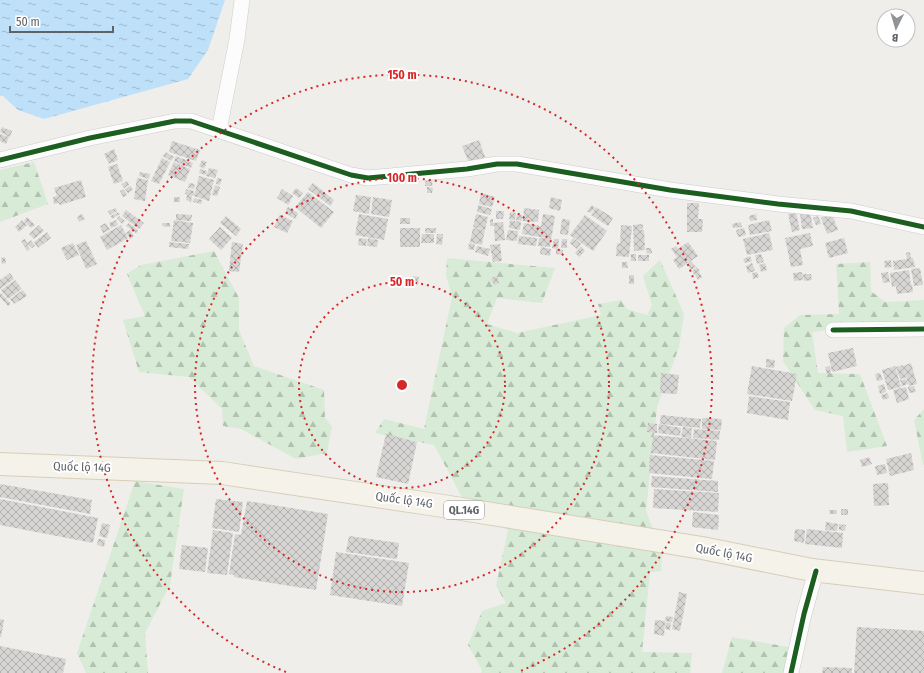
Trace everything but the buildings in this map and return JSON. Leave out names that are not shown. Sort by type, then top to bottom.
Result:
[{"type":"main road","name":"Quốc lộ 14G","points":[[0,464],[222,473],[443,506],[686,546],[816,570],[924,583]]},
{"type":"street","points":[[219,130],[237,39],[242,0]]},
{"type":"street","points":[[0,160],[90,138],[175,121],[191,121],[351,175],[368,178],[467,169],[497,164],[517,164],[670,190],[778,204],[851,211],[924,227]]},
{"type":"street","points":[[833,330],[924,329]]},
{"type":"street","points":[[791,673],[804,614],[816,570]]},
{"type":"green space","points":[[34,162],[48,204],[0,222],[0,170]]},
{"type":"green space","points":[[214,251],[239,298],[239,330],[254,366],[324,390],[325,418],[332,427],[327,453],[296,459],[241,429],[223,426],[222,409],[189,377],[139,372],[123,320],[145,316],[127,274],[141,265]]},
{"type":"green space","points":[[447,258],[555,268],[542,303],[497,298],[487,324],[517,333],[601,315],[598,304],[621,300],[627,309],[647,315],[652,305],[643,276],[660,260],[684,314],[679,347],[657,407],[646,511],[662,552],[661,571],[650,572],[642,652],[692,653],[690,673],[481,673],[482,670],[468,645],[482,611],[506,603],[496,586],[508,530],[463,499],[434,445],[375,433],[384,419],[424,429],[452,297],[446,275]]},
{"type":"green space","points":[[870,262],[871,291],[885,302],[924,300],[924,332],[867,326],[812,332],[818,373],[860,374],[887,446],[847,452],[843,416],[815,410],[783,361],[784,328],[800,315],[839,314],[836,264]]},
{"type":"green space","points":[[924,409],[924,465],[923,465],[914,420]]},
{"type":"green space","points":[[135,481],[184,489],[170,585],[145,633],[148,673],[86,673],[77,653]]},
{"type":"green space","points":[[732,637],[794,648],[788,673],[722,673]]},
{"type":"water","points":[[0,0],[225,0],[208,50],[188,79],[44,119],[18,110],[3,96],[0,96]]},
{"type":"cycle path","points":[[0,160],[90,138],[175,121],[191,121],[351,175],[368,178],[467,169],[497,164],[517,164],[670,190],[778,204],[851,211],[924,227]]},
{"type":"cycle path","points":[[833,330],[924,329]]},
{"type":"cycle path","points":[[791,673],[804,614],[816,571]]}]
